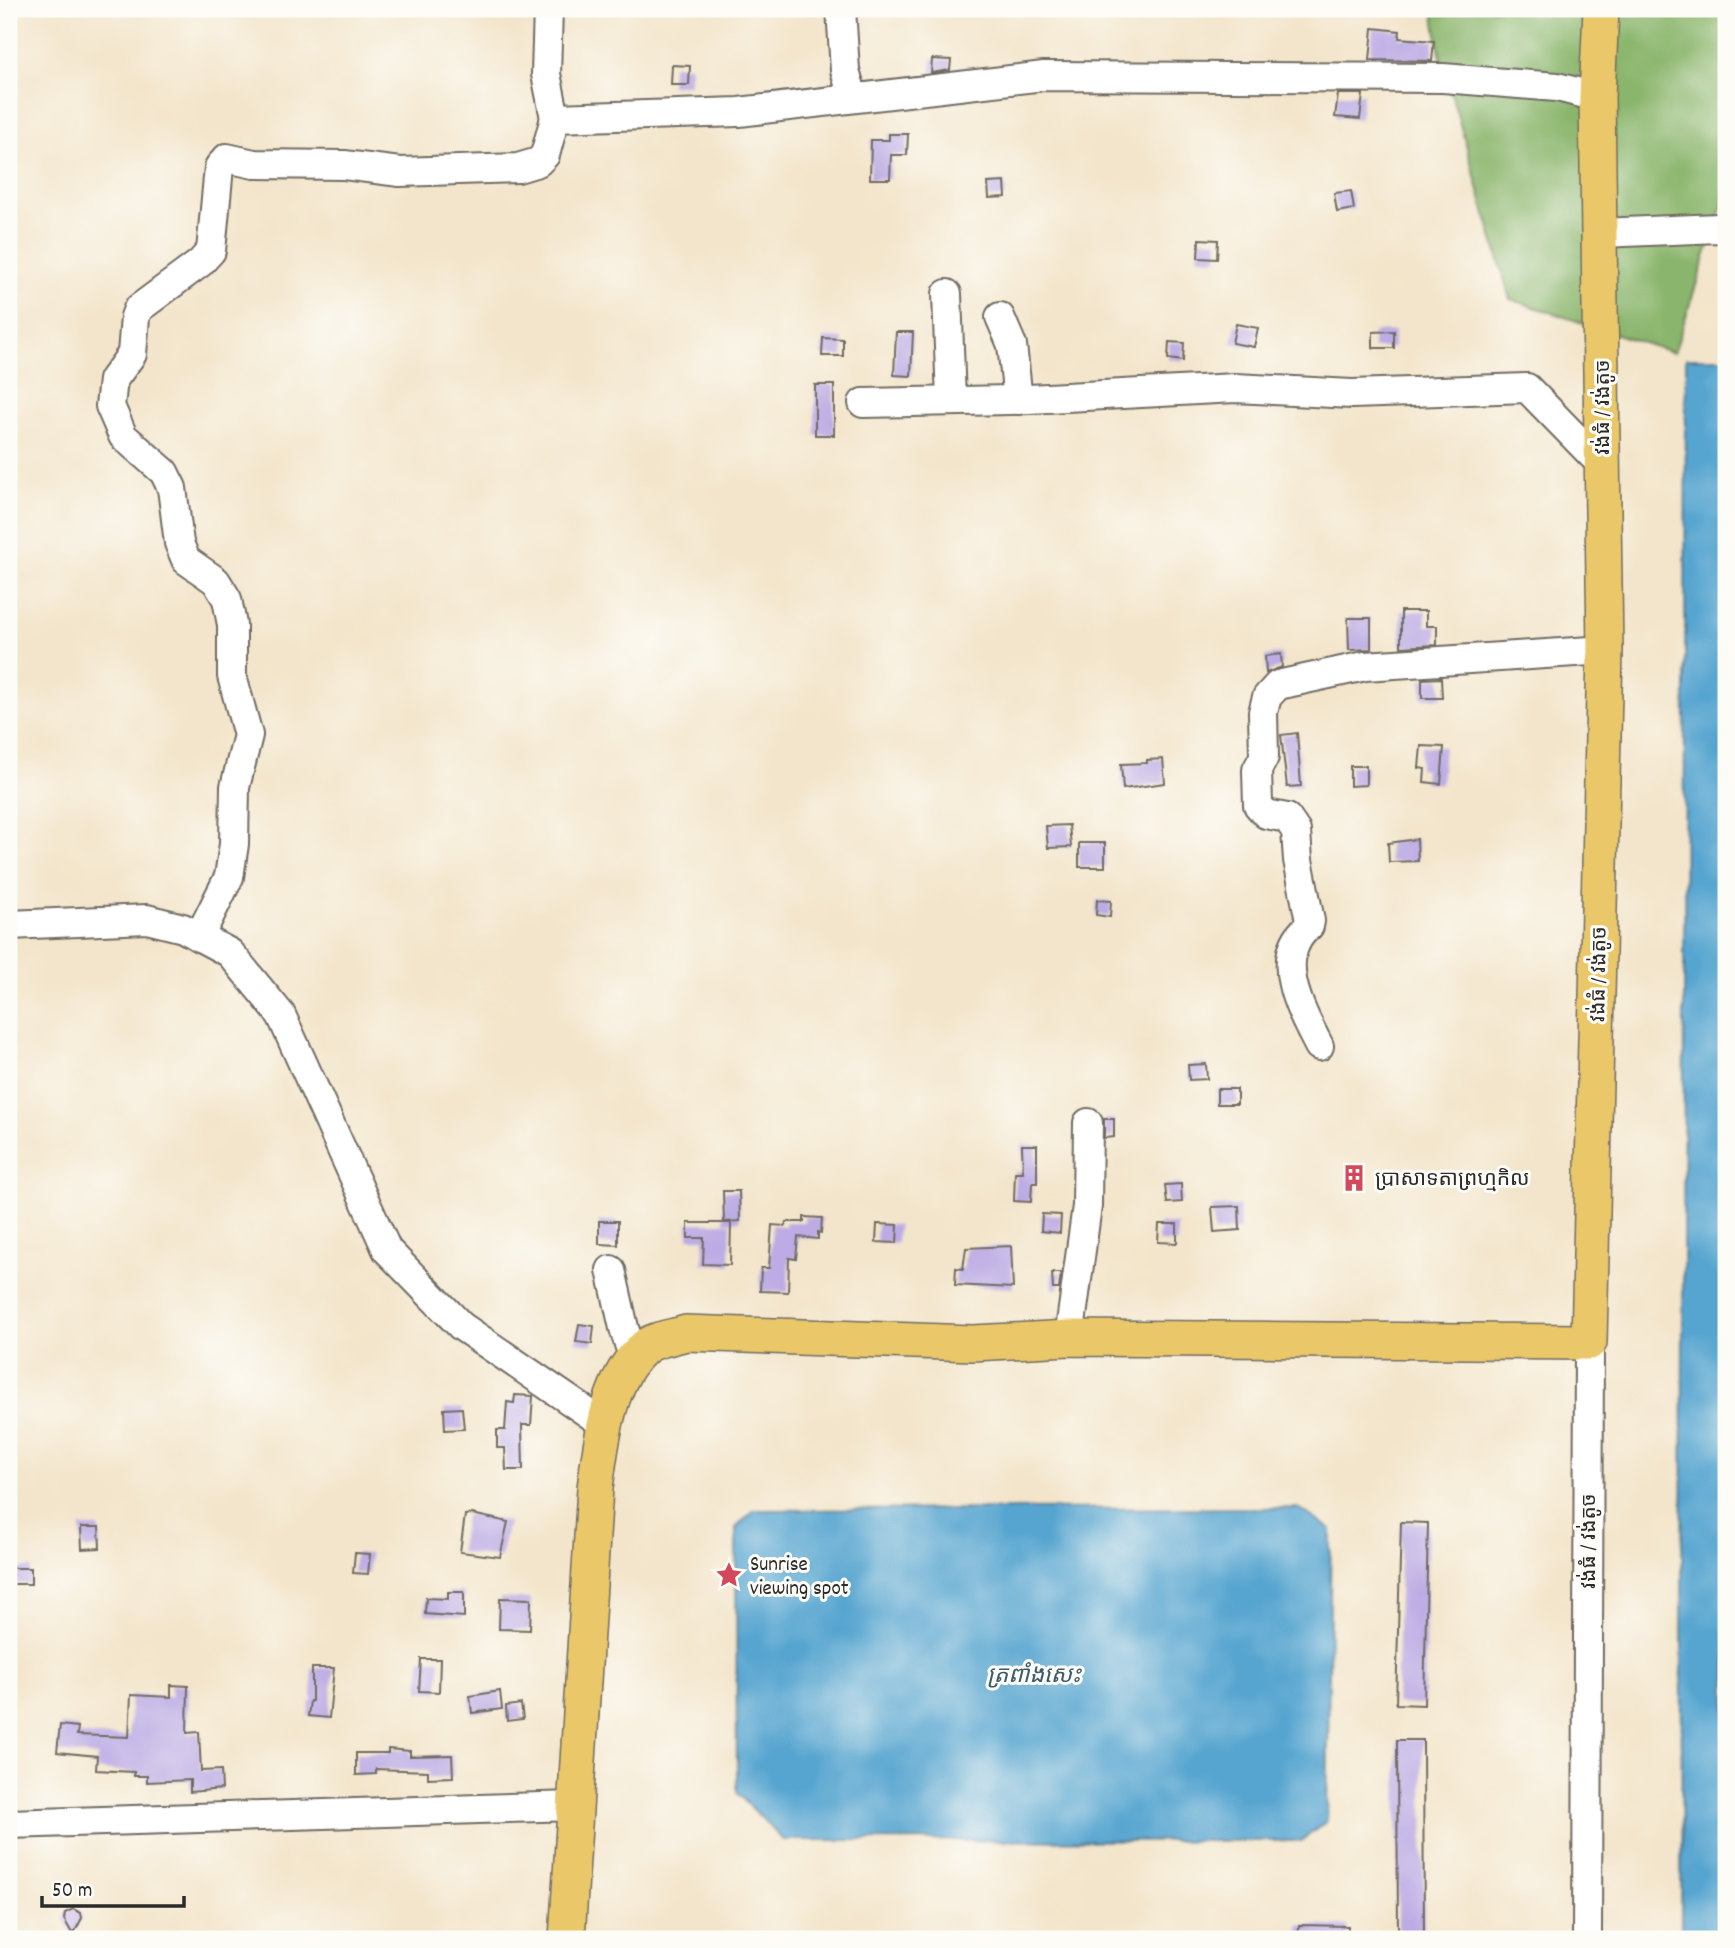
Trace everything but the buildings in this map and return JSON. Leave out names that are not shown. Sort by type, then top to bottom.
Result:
[{"type":"main road","name":"វង់ធំ / វង់តូច","points":[[1589,1342],[1605,650],[1597,97],[1601,9]]},
{"type":"main road","points":[[566,1939],[595,1488],[604,1424],[614,1395],[646,1345],[686,1333],[973,1343],[1069,1338],[1589,1342]]},
{"type":"street","points":[[199,937],[229,877],[234,844],[235,787],[248,735],[232,676],[232,625],[227,599],[216,581],[186,560],[179,543],[172,488],[164,472],[123,436],[110,407],[113,380],[132,354],[138,309],[200,263],[211,251],[219,167],[227,158],[254,164],[332,164],[400,172],[517,168],[538,162],[545,155],[555,118],[546,74],[548,9]]},
{"type":"street","points":[[841,9],[845,70],[853,98]]},
{"type":"street","points":[[555,118],[739,112],[1044,76],[1465,79],[1557,87],[1597,97]]},
{"type":"street","points":[[1601,233],[1719,228],[1726,231]]},
{"type":"street","points":[[947,294],[951,401]]},
{"type":"street","points":[[1000,317],[1012,345],[1018,400]]},
{"type":"street","points":[[863,403],[1018,400],[1236,388],[1352,394],[1527,388],[1602,465]]},
{"type":"street","points":[[1320,1046],[1291,978],[1291,950],[1294,940],[1309,926],[1310,921],[1298,860],[1296,831],[1287,818],[1266,814],[1258,805],[1257,770],[1264,757],[1263,712],[1267,697],[1278,685],[1365,666],[1605,650]]},
{"type":"street","points":[[9,925],[147,919],[173,925],[230,953],[255,979],[281,1015],[387,1250],[461,1326],[604,1424]]},
{"type":"street","points":[[1069,1338],[1087,1206],[1088,1123]]},
{"type":"street","points":[[611,1270],[634,1360]]},
{"type":"street","name":"វង់ធំ / វង់តូច","points":[[1587,1939],[1589,1342]]},
{"type":"street","points":[[9,1824],[574,1806]]},
{"type":"green space","points":[[1433,9],[1726,9],[1726,193],[1674,353],[1510,299],[1440,54]]},
{"type":"water","points":[[1686,358],[1726,358],[1726,1939],[1681,1939]]},
{"type":"water","name":"ត្រពាំងសេះ","points":[[1298,1508],[1331,1529],[1327,1821],[1301,1841],[783,1840],[737,1793],[736,1528],[754,1510]]},
{"type":"place","name":"ប្រាសាទតាព្រហ្មកិល","points":[[1354,1178]]},
{"type":"place","name":"Sunrise viewing spot","points":[[729,1575]]}]
